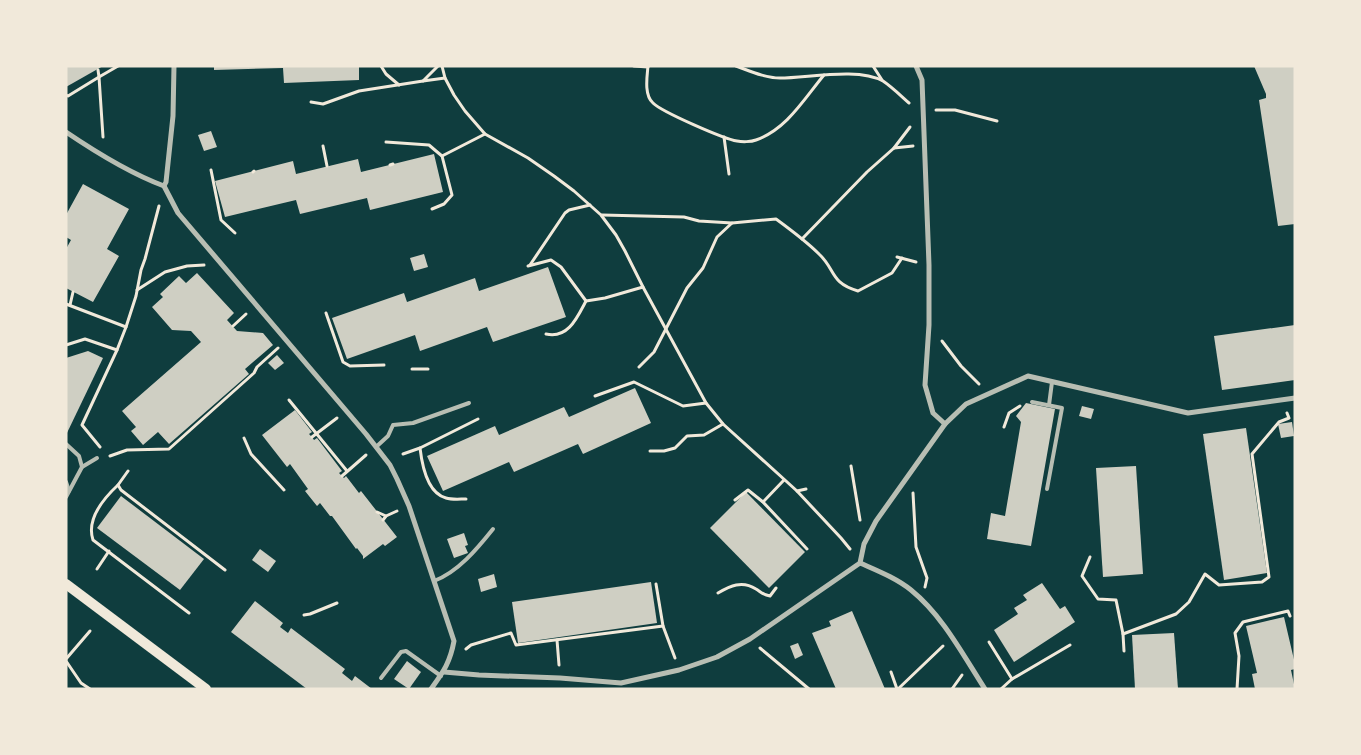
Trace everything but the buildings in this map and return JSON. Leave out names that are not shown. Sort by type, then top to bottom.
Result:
[{"type":"main road","points":[[66,584],[206,689]]},
{"type":"street","points":[[164,186],[173,124],[174,66]]},
{"type":"street","points":[[916,66],[922,80],[929,265],[929,325],[925,385],[932,413],[945,424]]},
{"type":"street","points":[[66,132],[85,146],[144,178],[164,186],[178,213],[288,341],[390,465],[409,506],[454,641],[452,652],[442,674],[430,689]]},
{"type":"street","points":[[442,674],[560,678],[621,683],[679,670],[716,657],[750,639],[860,563],[864,544],[876,521],[909,472],[945,424],[966,404],[1028,376],[1188,413],[1295,398]]},
{"type":"street","points":[[860,563],[894,578],[922,600],[953,638],[985,689]]},
{"type":"lane","points":[[1049,405],[1052,382]]},
{"type":"lane","points":[[1032,402],[1062,408],[1047,489]]},
{"type":"lane","points":[[376,447],[388,436],[393,426],[413,423],[469,403]]},
{"type":"lane","points":[[66,444],[79,456],[82,467]]},
{"type":"lane","points":[[66,497],[82,467],[97,458]]},
{"type":"lane","points":[[66,482],[69,491]]},
{"type":"lane","points":[[434,581],[447,576],[493,529]]},
{"type":"lane","points":[[382,678],[401,652],[406,651],[442,674]]},
{"type":"path","points":[[66,95],[68,96],[118,66]]},
{"type":"path","points":[[381,66],[386,74],[399,85]]},
{"type":"path","points":[[423,81],[438,66]]},
{"type":"path","points":[[442,66],[445,78],[465,111],[485,134],[528,158],[574,191],[601,215],[625,251],[643,288],[706,403],[723,424],[797,491],[841,538],[860,563]]},
{"type":"path","points":[[634,66],[648,66],[646,82],[652,103],[689,122],[736,141],[754,141],[776,130],[786,122],[824,75]]},
{"type":"path","points":[[736,66],[768,77],[859,75],[882,80]]},
{"type":"path","points":[[873,66],[882,80],[914,107],[923,111],[955,110],[998,121]]},
{"type":"path","points":[[98,70],[102,138]]},
{"type":"path","points":[[311,102],[323,104],[360,92],[445,78]]},
{"type":"path","points":[[442,156],[485,134]]},
{"type":"path","points":[[724,136],[730,174]]},
{"type":"path","points":[[386,142],[428,145],[442,156],[452,195],[444,204],[432,209]]},
{"type":"path","points":[[802,239],[867,172],[894,148],[924,144]]},
{"type":"path","points":[[323,146],[327,166]]},
{"type":"path","points":[[211,170],[221,220],[235,233]]},
{"type":"path","points":[[106,453],[82,425],[126,327],[164,186]]},
{"type":"path","points":[[586,301],[561,267],[551,260],[529,265],[569,210],[590,205]]},
{"type":"path","points":[[601,215],[684,217],[699,221],[732,223],[776,219],[821,255],[836,280],[848,288],[858,290],[892,272],[902,258]]},
{"type":"path","points":[[639,367],[654,352],[688,288],[703,268],[718,237],[732,223]]},
{"type":"path","points":[[897,257],[929,265]]},
{"type":"path","points":[[137,290],[165,272],[187,266],[220,264]]},
{"type":"path","points":[[586,301],[643,288]]},
{"type":"path","points":[[73,292],[68,304],[126,327]]},
{"type":"path","points":[[546,334],[556,336],[567,330],[578,318],[586,301]]},
{"type":"path","points":[[232,326],[256,306]]},
{"type":"path","points":[[326,313],[343,362],[350,366],[384,365]]},
{"type":"path","points":[[929,325],[961,366],[989,393]]},
{"type":"path","points":[[66,346],[85,338],[117,350]]},
{"type":"path","points":[[110,456],[127,450],[169,450],[254,372],[263,361],[288,341]]},
{"type":"path","points":[[412,369],[428,369]]},
{"type":"path","points":[[595,396],[634,382],[683,406],[706,403]]},
{"type":"path","points":[[289,400],[347,472]]},
{"type":"path","points":[[1004,427],[1009,413],[1024,403]]},
{"type":"path","points":[[1123,634],[1176,614],[1189,602],[1205,574],[1219,585],[1262,582],[1269,578],[1252,454],[1278,422],[1289,418],[1287,412]]},
{"type":"path","points":[[403,454],[420,448],[478,419]]},
{"type":"path","points":[[650,451],[664,451],[675,448],[687,436],[704,435],[723,424]]},
{"type":"path","points":[[244,438],[251,454],[284,490]]},
{"type":"path","points":[[342,476],[376,447]]},
{"type":"path","points":[[420,448],[421,460],[432,489],[445,498],[466,499]]},
{"type":"path","points":[[852,466],[864,544]]},
{"type":"path","points":[[128,471],[118,485],[107,495],[97,511],[90,532],[93,540],[189,612]]},
{"type":"path","points":[[909,472],[914,497],[916,547],[927,578],[922,600]]},
{"type":"path","points":[[764,502],[784,480]]},
{"type":"path","points":[[118,485],[121,490],[225,570]]},
{"type":"path","points":[[797,491],[806,489]]},
{"type":"path","points":[[735,500],[748,490],[764,502],[807,549]]},
{"type":"path","points":[[377,512],[386,516]]},
{"type":"path","points":[[97,569],[109,551]]},
{"type":"path","points":[[1090,557],[1082,576],[1098,599],[1116,600],[1123,634],[1124,651]]},
{"type":"path","points":[[656,584],[663,626],[679,670]]},
{"type":"path","points":[[718,593],[732,585],[744,584],[755,588],[764,596],[770,596],[776,588]]},
{"type":"path","points":[[304,615],[337,603]]},
{"type":"path","points":[[1237,689],[1238,656],[1235,633],[1243,622],[1288,611],[1290,616]]},
{"type":"path","points":[[471,645],[511,633],[516,645],[663,626]]},
{"type":"path","points":[[90,631],[66,660],[81,683],[90,689]]},
{"type":"path","points":[[891,672],[897,689],[953,638]]},
{"type":"path","points":[[557,640],[560,678]]},
{"type":"path","points":[[989,642],[1012,679]]},
{"type":"path","points":[[1001,689],[1012,679],[1070,644]]},
{"type":"path","points":[[760,648],[809,689]]}]
